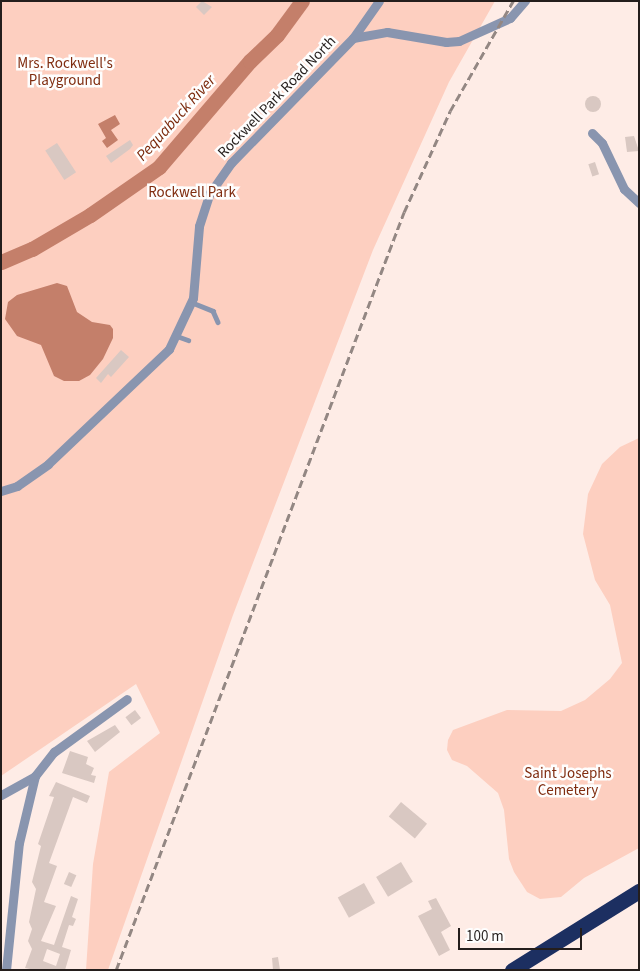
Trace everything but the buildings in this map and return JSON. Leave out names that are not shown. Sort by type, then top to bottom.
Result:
[{"type":"highway","points":[[512,970],[639,891]]},
{"type":"street","name":"Rockwell Park Road North","points":[[1,491],[16,486],[48,464],[151,367],[177,336],[191,302],[199,226],[210,193],[231,163],[353,38],[379,1]]},
{"type":"street","points":[[353,38],[387,32],[446,42],[459,41],[510,18],[525,1]]},
{"type":"street","points":[[592,133],[602,143],[624,189],[639,203]]},
{"type":"street","points":[[1,795],[35,776],[54,752],[127,698]]},
{"type":"street","points":[[6,970],[20,843],[35,776]]},
{"type":"lane","points":[[191,302],[214,311],[218,322]]},
{"type":"lane","points":[[177,336],[188,340]]},
{"type":"green space","name":"Rockwell Park","points":[[4,1],[495,1],[449,82],[373,250],[233,615],[108,970],[86,970],[93,864],[109,772],[160,733],[136,684],[1,776],[1,3]]},
{"type":"green space","name":"Saint Josephs Cemetery","points":[[639,438],[639,848],[584,878],[561,897],[540,899],[527,892],[514,872],[509,859],[504,810],[498,793],[467,766],[452,760],[447,750],[448,740],[453,730],[507,710],[561,711],[585,700],[610,679],[622,663],[610,605],[595,580],[583,534],[588,494],[602,464],[620,447]]},
{"type":"shaded area","points":[[115,115],[120,124],[111,130],[118,140],[107,148],[102,141],[106,138],[98,124]]},
{"type":"shaded area","points":[[57,283],[67,286],[77,312],[92,322],[110,325],[113,329],[113,338],[103,359],[90,375],[79,381],[64,381],[54,376],[41,345],[17,336],[5,319],[8,302],[17,295]]},
{"type":"waterway","name":"Pequabuck River","points":[[1,262],[32,249],[90,215],[159,167],[250,61],[277,35],[302,1]]},
{"type":"railway","points":[[116,970],[404,212],[450,111],[513,1]]},
{"type":"park label","name":"Mrs. Rockwell's Playground","points":[[65,72]]}]
